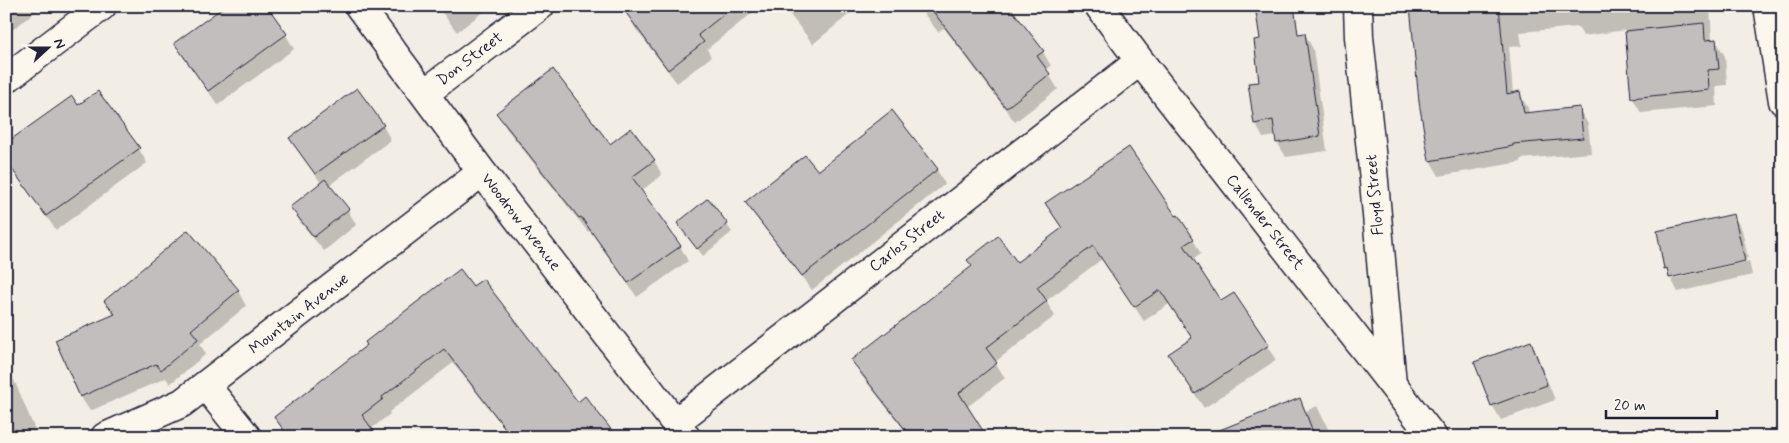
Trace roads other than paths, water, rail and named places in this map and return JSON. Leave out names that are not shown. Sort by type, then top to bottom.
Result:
[{"type":"street","points":[[6,79],[102,6]]},
{"type":"street","name":"Woodrow Avenue","points":[[359,6],[482,172],[681,430]]},
{"type":"street","name":"Don Street","points":[[425,93],[540,6]]},
{"type":"street","name":"Callender Street","points":[[1099,6],[1433,437]]},
{"type":"street","name":"Floyd Street","points":[[1358,6],[1359,37],[1392,384]]},
{"type":"street","points":[[1768,6],[1783,101]]},
{"type":"street","name":"Carlos Street","points":[[681,430],[1140,60]]},
{"type":"street","name":"Mountain Avenue","points":[[105,437],[182,403],[482,172]]},
{"type":"street","points":[[206,386],[247,437]]}]
